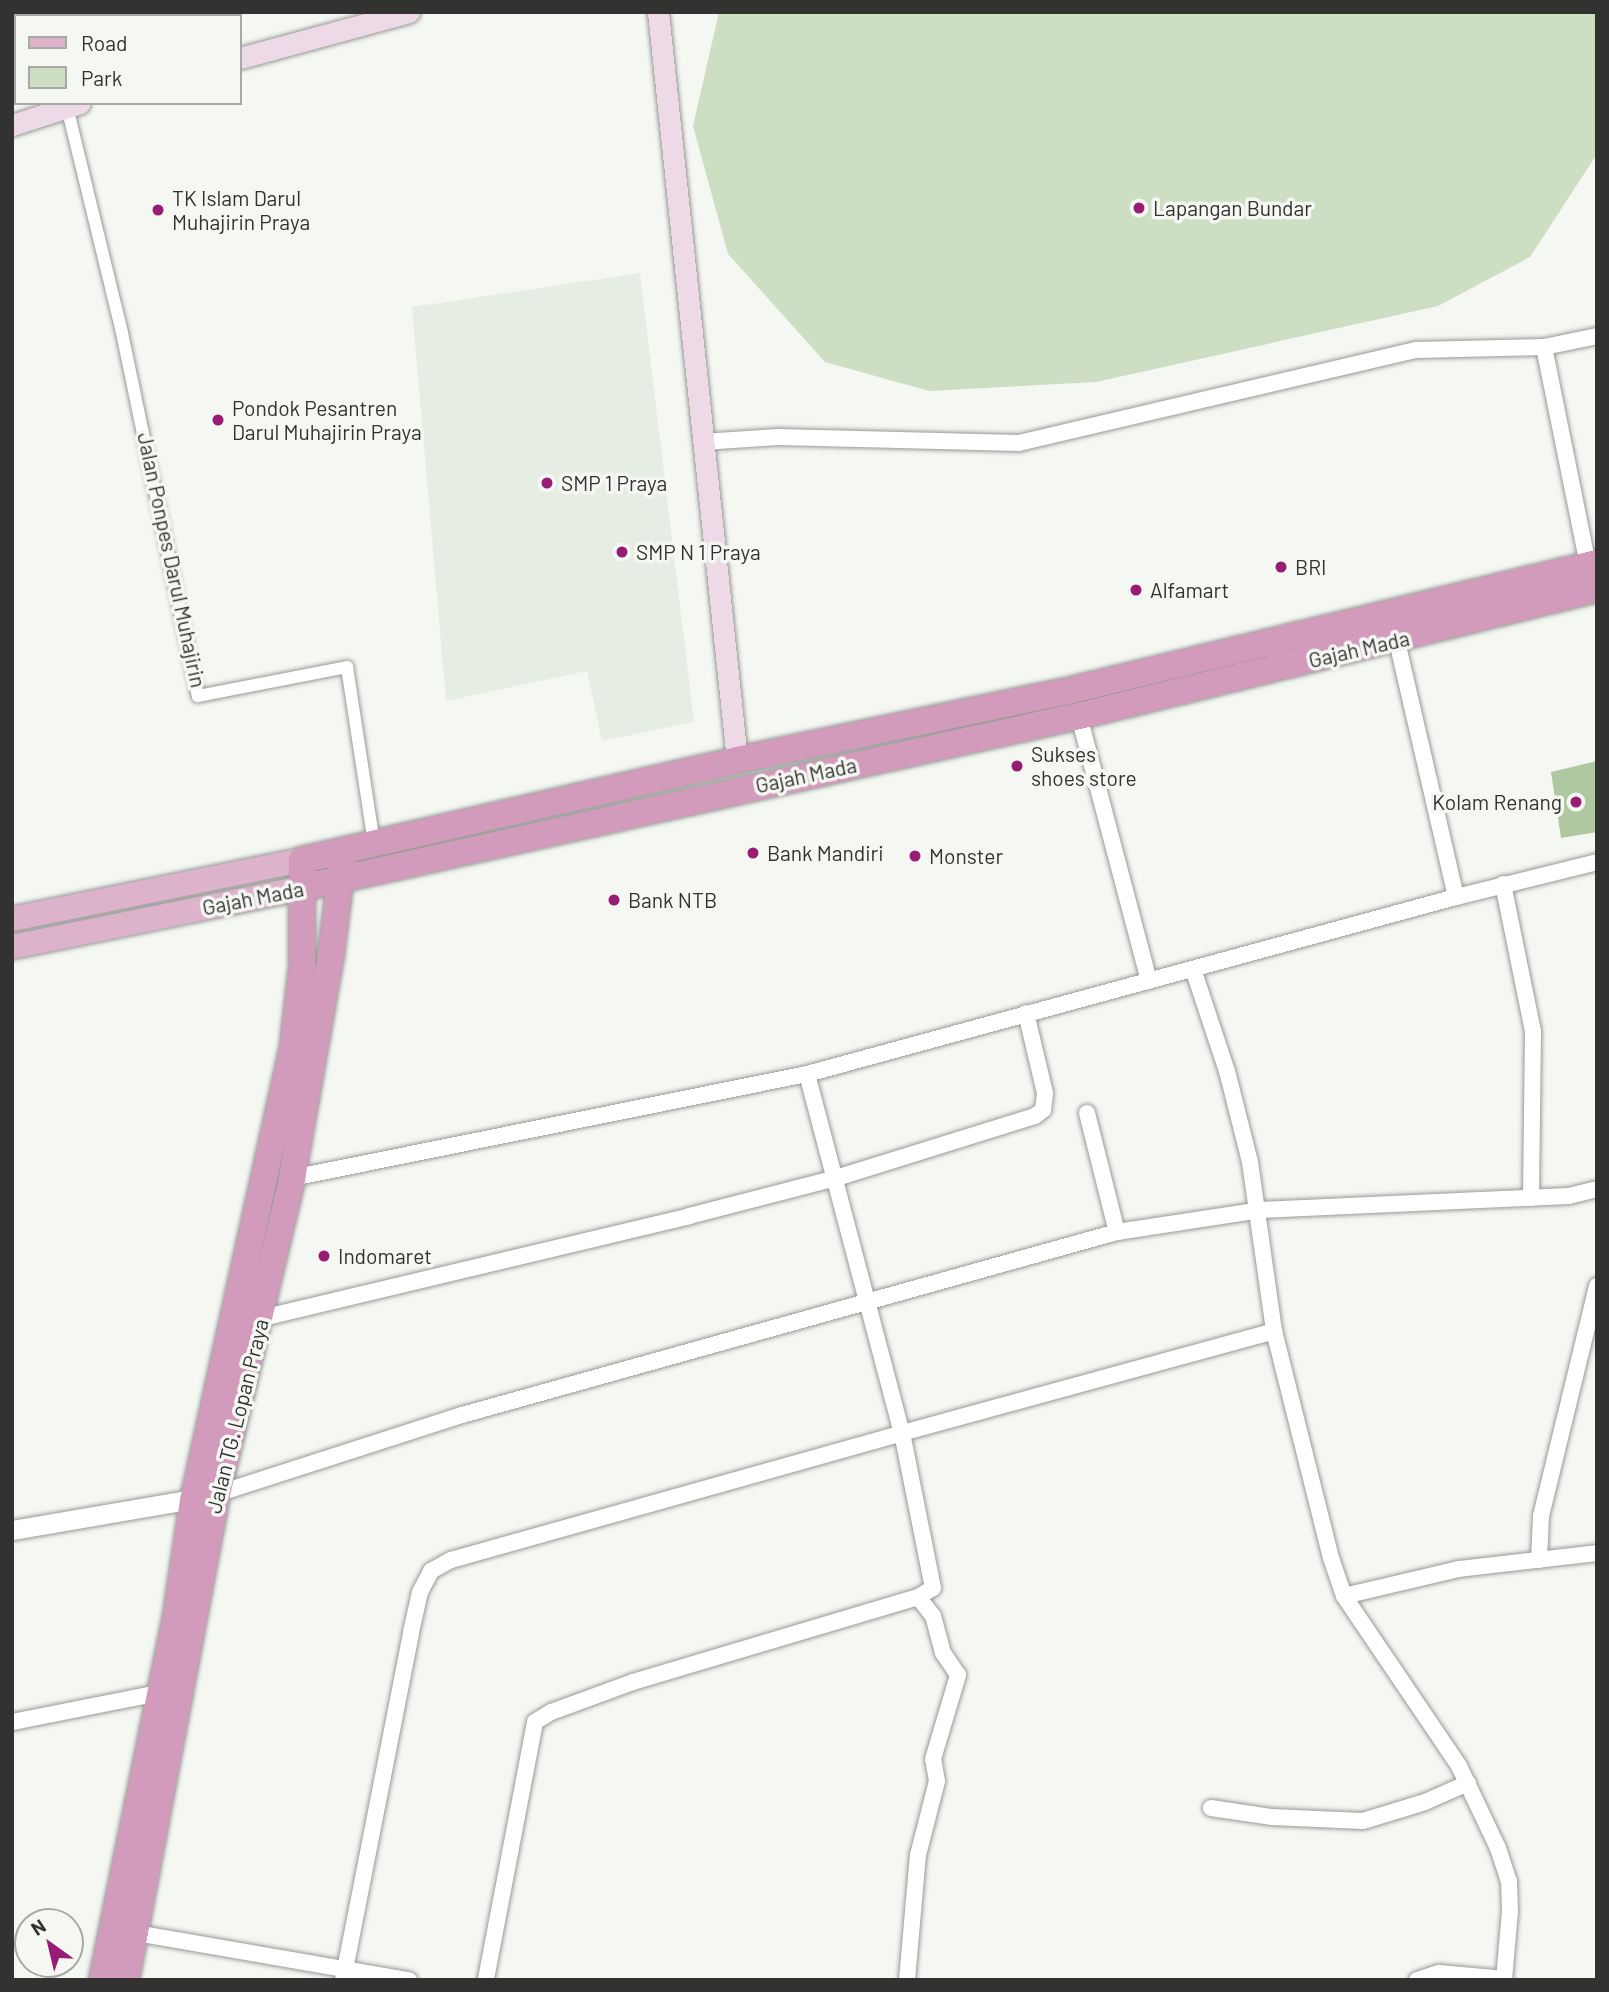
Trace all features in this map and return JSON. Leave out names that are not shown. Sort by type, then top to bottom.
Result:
[{"type":"highway","name":"Gajah Mada","points":[[302,860],[737,760],[1059,693],[1390,614],[1594,573]]},
{"type":"highway","name":"Gajah Mada","points":[[301,888],[1079,716],[1398,640],[1594,573]]},
{"type":"highway","name":"Jalan TG. Lopan Praya","points":[[102,1980],[159,1693],[205,1497],[262,1318],[292,1178],[344,852]]},
{"type":"highway","name":"Jalan TG. Lopan Praya","points":[[126,1980],[136,1933],[205,1497],[293,1045],[302,967],[302,860]]},
{"type":"main road","points":[[242,57],[409,12]]},
{"type":"main road","points":[[658,12],[737,760]]},
{"type":"main road","points":[[12,125],[68,105]]},
{"type":"main road","name":"Gajah Mada","points":[[12,919],[302,860]]},
{"type":"main road","name":"Gajah Mada","points":[[12,947],[301,888]]},
{"type":"street","name":"Jalan Ponpes Darul Muhajirin","points":[[71,105],[198,696],[347,667],[374,844]]},
{"type":"street","points":[[702,442],[778,437],[1019,443],[1416,350],[1544,347],[1597,336]]},
{"type":"street","points":[[1544,347],[1594,573]]},
{"type":"street","points":[[1390,614],[1457,897]]},
{"type":"street","points":[[1079,716],[1149,981]]},
{"type":"street","points":[[292,1178],[807,1074],[1503,884],[1597,862]]},
{"type":"street","points":[[1503,884],[1533,1032],[1531,1198]]},
{"type":"street","points":[[1193,969],[1227,1071],[1260,1210],[1274,1331],[1344,1596],[1468,1783],[1508,1881],[1510,1947],[1505,1979],[1439,1973],[1417,1980]]},
{"type":"street","points":[[262,1318],[836,1178],[1040,1114],[1045,1093],[1026,1013]]},
{"type":"street","points":[[486,1980],[535,1722],[551,1712],[633,1682],[918,1597],[933,1588],[934,1577],[870,1302],[807,1074]]},
{"type":"street","points":[[1087,1113],[1118,1232]]},
{"type":"street","points":[[12,1530],[205,1497],[462,1415],[1118,1232],[1260,1210],[1531,1198],[1597,1189]]},
{"type":"street","points":[[1539,1560],[1541,1516],[1597,1286]]},
{"type":"street","points":[[344,1974],[411,1632],[420,1592],[431,1571],[451,1560],[1274,1331]]},
{"type":"street","points":[[1344,1596],[1434,1574],[1593,1554]]},
{"type":"street","points":[[907,1980],[918,1855],[937,1781],[933,1759],[958,1675],[943,1653],[933,1616],[918,1597]]},
{"type":"street","points":[[12,1723],[159,1693]]},
{"type":"street","points":[[1210,1808],[1272,1817],[1363,1821],[1425,1802],[1468,1783]]},
{"type":"street","points":[[136,1933],[344,1974],[409,1980]]},
{"type":"shaded area","name":"SMP 1 Praya","points":[[640,273],[694,722],[602,741],[587,671],[446,701],[412,307]]},
{"type":"shaded area","name":"Kolam Renang","points":[[1597,761],[1597,832],[1561,838],[1551,772]]},
{"type":"green space","name":"Lapangan Bundar","points":[[719,12],[1597,12],[1597,154],[1530,257],[1438,306],[1096,382],[929,391],[825,362],[728,254],[693,126]]},
{"type":"place","name":"Lapangan Bundar","points":[[1139,208]]},
{"type":"place","name":"TK Islam Darul Muhajirin Praya","points":[[158,210]]},
{"type":"place","name":"Pondok Pesantren Darul Muhajirin Praya","points":[[218,420]]},
{"type":"place","name":"SMP 1 Praya","points":[[547,483]]},
{"type":"place","name":"SMP N 1 Praya","points":[[622,552]]},
{"type":"place","name":"BRI","points":[[1281,567]]},
{"type":"place","name":"Alfamart","points":[[1136,590]]},
{"type":"place","name":"Sukses shoes store","points":[[1017,766]]},
{"type":"place","name":"Kolam Renang","points":[[1576,802]]},
{"type":"place","name":"Bank Mandiri","points":[[753,853]]},
{"type":"place","name":"Monster","points":[[915,856]]},
{"type":"place","name":"Bank NTB","points":[[614,900]]},
{"type":"place","name":"Indomaret","points":[[324,1256]]}]
